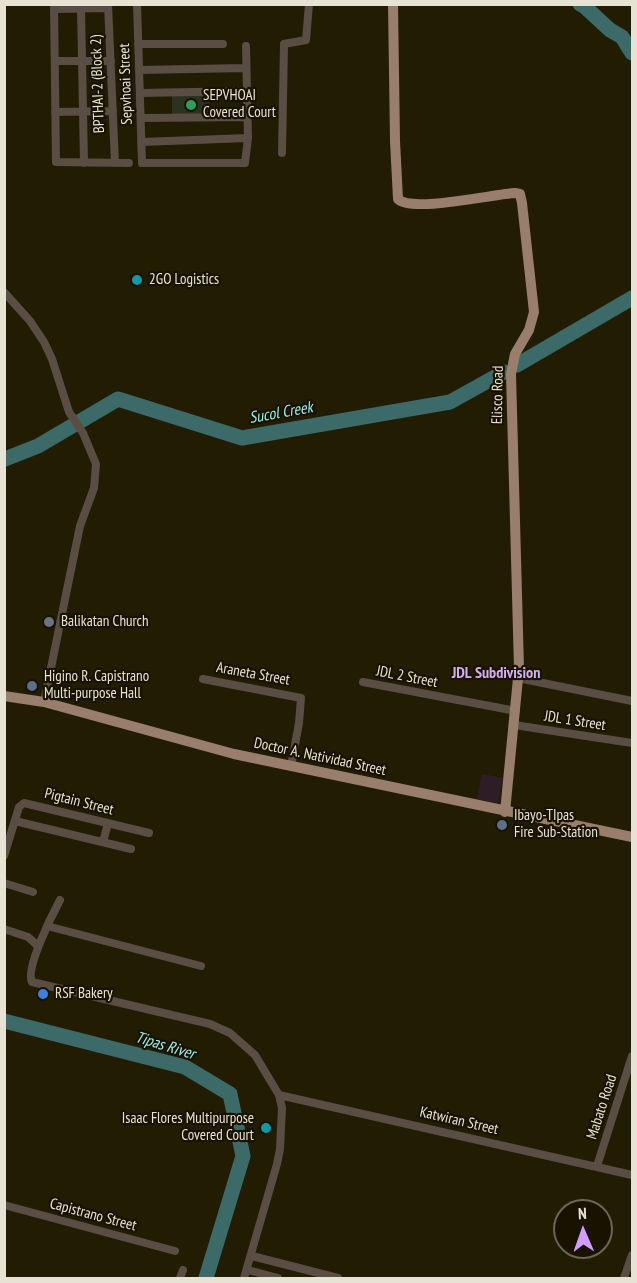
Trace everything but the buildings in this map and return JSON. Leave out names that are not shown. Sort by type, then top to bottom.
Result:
[{"type":"main road","name":"Elisco Road","points":[[393,4],[398,200],[405,204],[432,203],[515,193],[519,194],[522,203],[534,312],[529,330],[514,354],[511,374],[519,626],[516,711],[505,812]]},
{"type":"main road","name":"Doctor A. Natividad Street","points":[[4,696],[44,702],[234,754],[633,837]]},
{"type":"street","name":"Sepvhoai Street","points":[[137,4],[142,163],[243,164],[246,160],[248,138]]},
{"type":"street","points":[[282,153],[284,44],[306,40],[309,4]]},
{"type":"street","points":[[108,6],[54,7],[56,162],[129,162]]},
{"type":"street","name":"BPTHAI-2 (Block 2)","points":[[108,6],[115,163]]},
{"type":"street","points":[[81,8],[84,163]]},
{"type":"street","points":[[138,44],[223,44]]},
{"type":"street","points":[[141,142],[248,138],[246,46]]},
{"type":"street","points":[[55,61],[111,61]]},
{"type":"street","points":[[139,70],[246,68]]},
{"type":"street","points":[[140,93],[247,91]]},
{"type":"street","points":[[55,112],[113,111]]},
{"type":"street","points":[[141,118],[248,117]]},
{"type":"street","points":[[4,292],[30,321],[44,342],[72,417],[80,428],[96,464],[94,488],[80,526],[44,702]]},
{"type":"street","points":[[518,678],[633,701]]},
{"type":"street","name":"Araneta Street","points":[[203,679],[301,698],[291,766]]},
{"type":"street","name":"JDL 2 Street","points":[[363,682],[516,711]]},
{"type":"street","name":"JDL 1 Street","points":[[514,725],[633,743]]},
{"type":"street","name":"Pigtain Street","points":[[15,821],[19,807],[24,803],[149,833]]},
{"type":"street","points":[[4,856],[15,821],[131,849]]},
{"type":"street","points":[[103,842],[108,823]]},
{"type":"street","points":[[4,883],[33,892]]},
{"type":"street","points":[[60,900],[38,946],[30,980],[37,985],[210,1024],[230,1033],[255,1056],[279,1095],[282,1108],[280,1149],[246,1274],[278,1278]]},
{"type":"street","points":[[47,926],[201,966]]},
{"type":"street","points":[[4,929],[28,937],[38,946]]},
{"type":"street","name":"Mabato Road","points":[[597,1166],[633,1056]]},
{"type":"street","name":"Katwiran Street","points":[[279,1095],[633,1174]]},
{"type":"street","name":"Capistrano Street","points":[[4,1205],[175,1251]]},
{"type":"street","points":[[252,1256],[338,1278]]},
{"type":"street","points":[[624,1278],[633,1256]]},
{"type":"shaded area","points":[[482,774],[503,778],[498,803],[477,799]]},
{"type":"green space","name":"SEPVHOAI Covered Court","points":[[209,94],[209,115],[172,116],[172,95]]},
{"type":"waterway","points":[[580,4],[610,30],[622,37],[632,53]]},
{"type":"waterway","name":"Sucol Creek","points":[[517,365],[632,298]]},
{"type":"waterway","name":"Sucol Creek","points":[[5,459],[38,446],[118,399],[242,438],[450,402],[504,372]]},
{"type":"waterway","name":"Tipas River","points":[[4,1021],[185,1067],[230,1094],[243,1156],[206,1278]]},
{"type":"place","name":"SEPVHOAI Covered Court","points":[[191,105]]},
{"type":"place","name":"2GO Logistics","points":[[137,280]]},
{"type":"place","name":"Balikatan Church","points":[[49,622]]},
{"type":"place","name":"Higino R. Capistrano Multi-purpose Hall","points":[[32,686]]},
{"type":"place","name":"Ibayo-TIpas Fire Sub-Station","points":[[502,825]]},
{"type":"place","name":"RSF Bakery","points":[[43,994]]},
{"type":"place","name":"Isaac Flores Multipurpose Covered Court","points":[[266,1128]]},
{"type":"district","name":"JDL Subdivision","points":[[496,673]]}]
